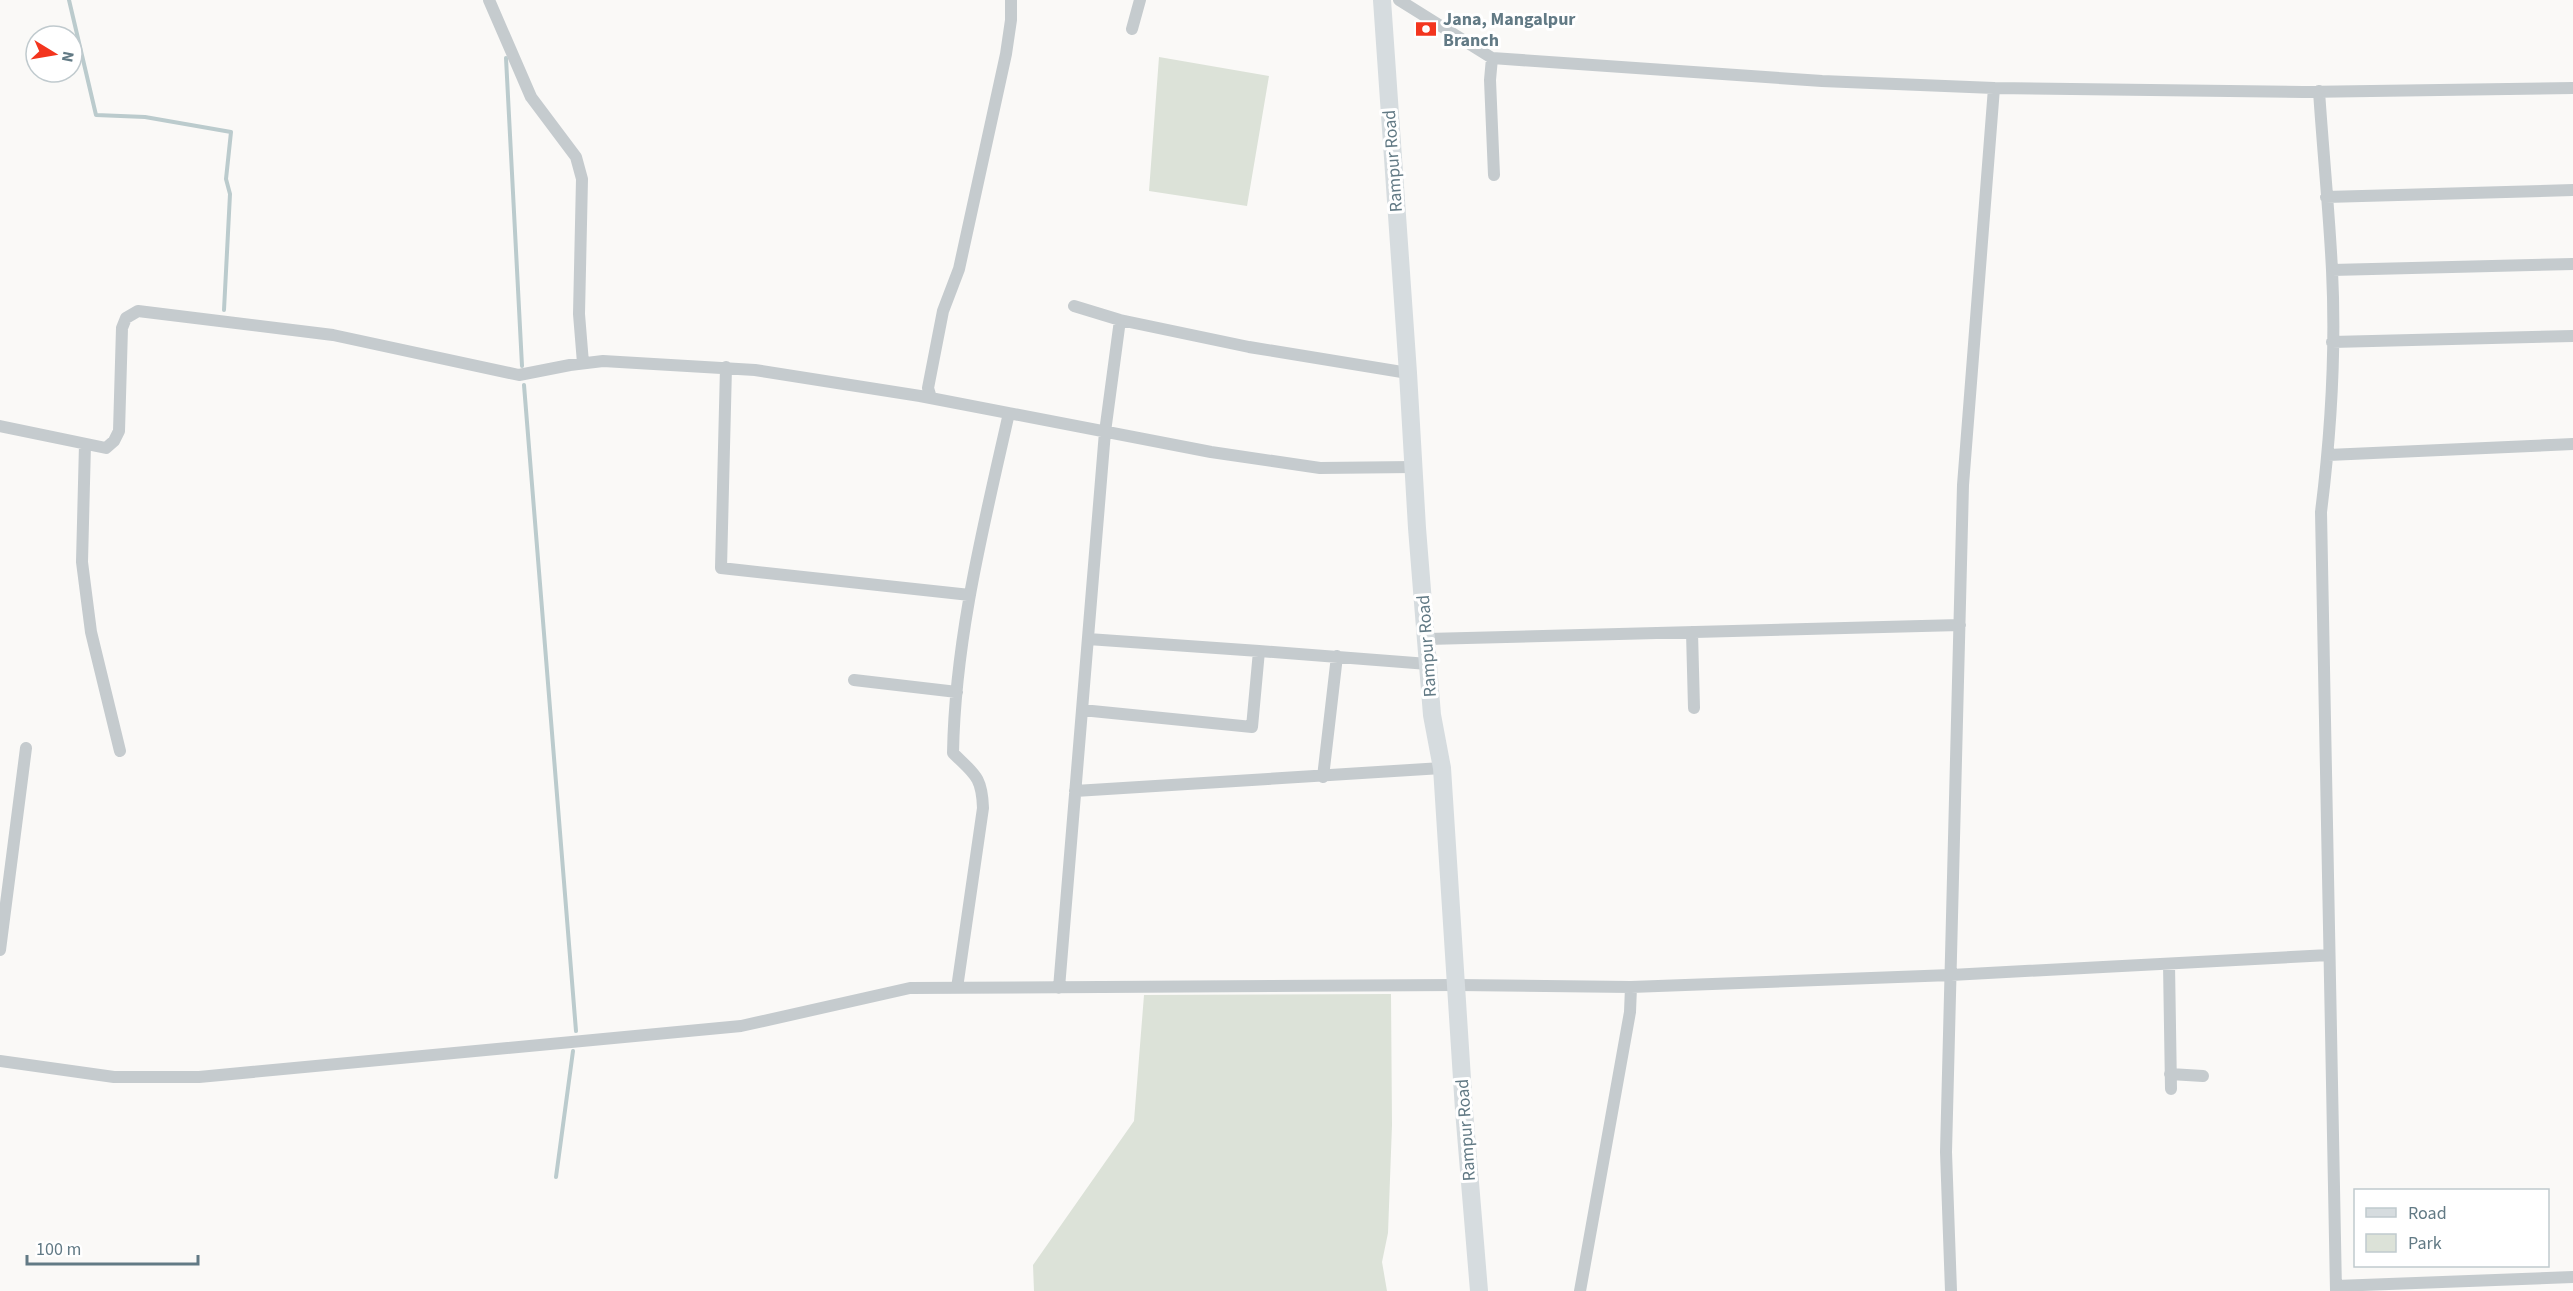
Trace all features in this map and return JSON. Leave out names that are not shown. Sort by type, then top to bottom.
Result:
[{"type":"main road","name":"Rampur Road","points":[[1382,0],[1413,467],[1432,715],[1442,768],[1464,1110],[1479,1291]]},
{"type":"street","points":[[489,0],[531,97],[576,157],[582,179],[579,314],[583,363]]},
{"type":"street","points":[[931,398],[928,388],[943,311],[959,269],[1006,54],[1011,20],[1011,0]]},
{"type":"street","points":[[1132,29],[1140,0]]},
{"type":"street","points":[[1399,0],[1492,58],[1822,81],[1995,88],[2319,92],[2573,88]]},
{"type":"street","points":[[1492,58],[1490,80],[1494,175]]},
{"type":"street","points":[[1951,1291],[1946,1152],[1964,463],[1995,88]]},
{"type":"street","points":[[2319,92],[2332,270],[2328,455],[2321,512],[2336,1289],[2573,1277]]},
{"type":"street","points":[[2326,196],[2573,190]]},
{"type":"street","points":[[2332,270],[2573,264]]},
{"type":"street","points":[[1074,306],[1120,320],[1249,347],[1408,374]]},
{"type":"street","points":[[0,426],[106,448],[114,441],[119,431],[122,328],[126,318],[138,311],[333,335],[519,375],[603,361],[726,367],[931,398],[1211,453],[1320,468],[1413,467]]},
{"type":"street","points":[[1059,988],[1105,432],[1120,320]]},
{"type":"street","points":[[2332,342],[2573,336]]},
{"type":"street","points":[[726,367],[721,568],[970,595]]},
{"type":"street","points":[[957,988],[982,808],[982,789],[979,779],[953,753],[957,692],[970,595],[1009,413]]},
{"type":"street","points":[[86,444],[82,562],[91,632],[120,751]]},
{"type":"street","points":[[2328,455],[2573,444]]},
{"type":"street","points":[[1426,639],[1960,625]]},
{"type":"street","points":[[1692,633],[1694,708]]},
{"type":"street","points":[[1088,639],[1428,664]]},
{"type":"street","points":[[1082,710],[1252,727],[1259,651]]},
{"type":"street","points":[[1323,777],[1337,656]]},
{"type":"street","points":[[854,680],[957,692]]},
{"type":"street","points":[[0,950],[26,748]]},
{"type":"street","points":[[1075,791],[1442,768]]},
{"type":"street","points":[[0,1062],[114,1077],[199,1077],[741,1026],[910,988],[1457,985],[1632,987],[1951,975],[2329,955]]},
{"type":"street","points":[[2169,964],[2170,1089]]},
{"type":"street","points":[[1580,1291],[1630,1012],[1632,987]]},
{"type":"street","points":[[2170,1074],[2204,1076]]},
{"type":"green space","points":[[1159,57],[1269,76],[1247,206],[1149,191]]},
{"type":"green space","points":[[1391,994],[1392,1125],[1388,1233],[1382,1262],[1387,1291],[1034,1291],[1033,1265],[1134,1121],[1144,995]]},
{"type":"waterway","points":[[69,0],[96,115],[145,117],[231,132],[226,179],[230,194],[224,310]]},
{"type":"waterway","points":[[506,58],[522,366]]},
{"type":"waterway","points":[[524,385],[576,1031]]},
{"type":"waterway","points":[[556,1177],[573,1051]]},
{"type":"place","name":"Jana, Mangalpur Branch","points":[[1426,29]]}]
